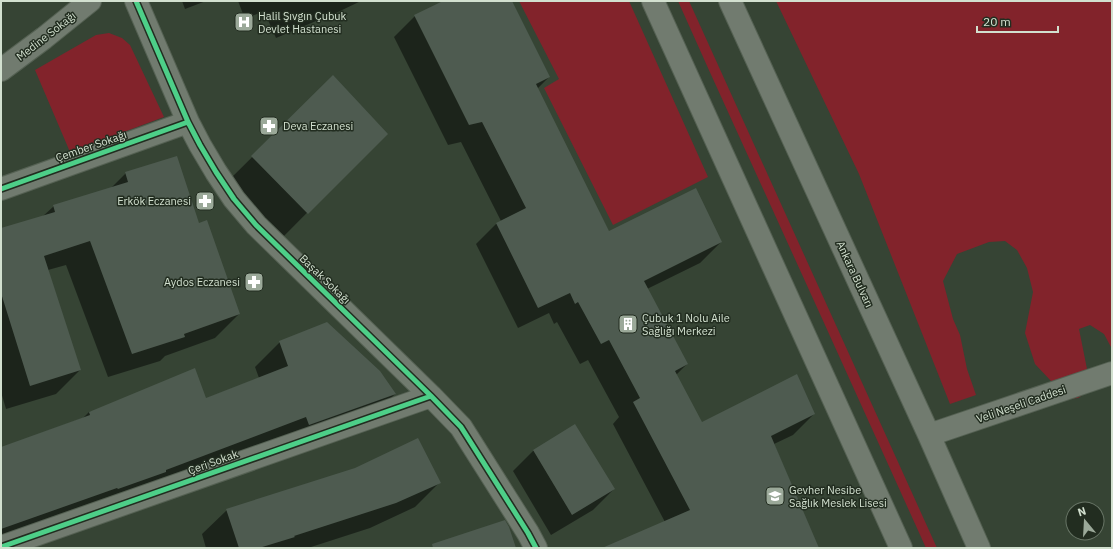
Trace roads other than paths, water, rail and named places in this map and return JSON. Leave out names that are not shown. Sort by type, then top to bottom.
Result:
[{"type":"street","name":"Medine Sokağı","points":[[1,70],[90,1]]},
{"type":"street","name":"Başak Sokağı","points":[[136,1],[188,122],[216,172],[234,199],[256,226],[461,427],[536,548]]},
{"type":"street","points":[[654,1],[901,548]]},
{"type":"street","name":"Ankara Bulvarı","points":[[730,1],[929,435],[979,548]]},
{"type":"street","name":"Çember Sokağı","points":[[1,188],[188,122]]},
{"type":"street","name":"Veli Neşeli Caddesi","points":[[929,435],[1112,373]]},
{"type":"street","name":"Çeri Sokak","points":[[1,547],[431,396]]},
{"type":"place","name":"Halil Şıvgın Çubuk Devlet Hastanesi","points":[[244,22]]},
{"type":"place","name":"Deva Eczanesi","points":[[269,126]]},
{"type":"place","name":"Erkök Eczanesi","points":[[205,201]]},
{"type":"place","name":"Aydos Eczanesi","points":[[254,282]]},
{"type":"place","name":"Çubuk 1 Nolu Aile Sağlığı Merkezi","points":[[628,324]]},
{"type":"place","name":"Gevher Nesibe Sağlık Meslek Lisesi","points":[[775,496]]}]
